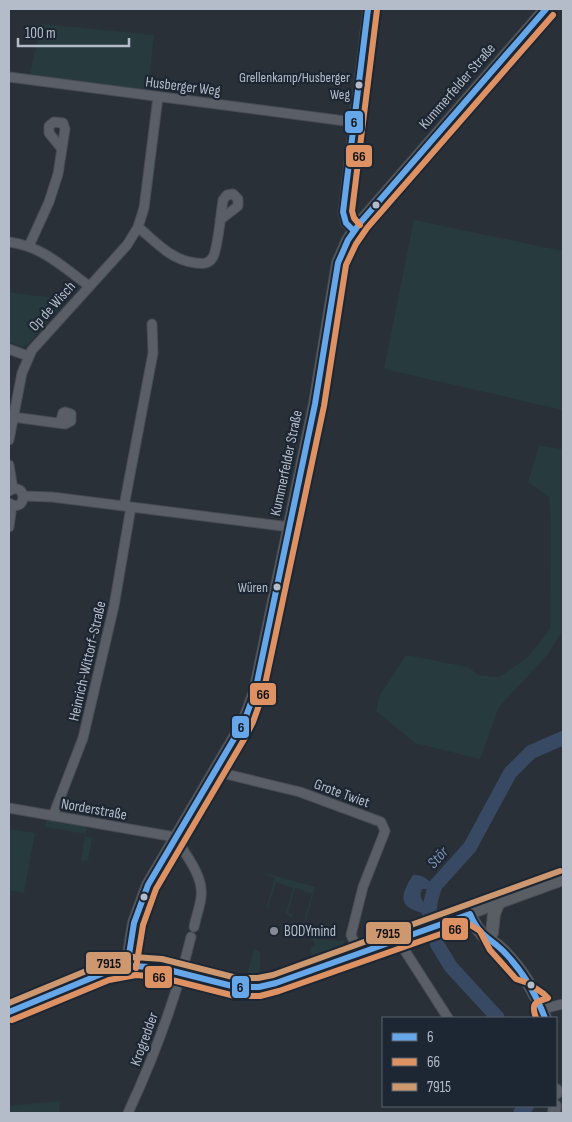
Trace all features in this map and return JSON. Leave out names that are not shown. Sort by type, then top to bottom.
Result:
[{"type":"street","points":[[354,231],[346,224],[343,212],[368,9]]},
{"type":"street","name":"Kummerfelder Straße","points":[[127,967],[133,929],[143,897],[157,868],[245,719],[255,692],[315,404],[338,263],[343,248],[354,231],[546,9]]},
{"type":"street","name":"Husberger Weg","points":[[9,77],[353,122]]},
{"type":"street","name":"Op de Wisch","points":[[9,440],[22,373],[28,356],[37,342],[127,244],[138,227],[144,208],[158,97]]},
{"type":"street","points":[[29,246],[54,188],[62,149]]},
{"type":"street","points":[[138,227],[174,257],[182,261],[205,264],[213,257],[220,220]]},
{"type":"street","points":[[9,242],[29,246],[44,253],[89,286]]},
{"type":"street","name":"Heinrich-Wittorf-Straße","points":[[52,816],[83,738],[114,606],[127,506],[153,352],[152,324]]},
{"type":"street","points":[[9,349],[28,356]]},
{"type":"street","points":[[13,417],[60,423]]},
{"type":"street","points":[[9,465],[11,490],[20,490],[23,496],[20,503],[10,504],[9,527]]},
{"type":"street","points":[[23,496],[52,497],[290,527]]},
{"type":"street","name":"Grote Twiet","points":[[216,769],[222,773],[300,792],[381,822],[385,831],[363,887],[351,935],[358,953]]},
{"type":"street","name":"Norderstraße","points":[[9,808],[175,837]]},
{"type":"street","points":[[175,837],[201,886],[201,896],[194,927]]},
{"type":"street","points":[[9,1012],[106,972],[127,967],[144,966],[236,987],[259,987],[276,983],[563,879]]},
{"type":"street","points":[[492,933],[494,914],[498,904]]},
{"type":"street","points":[[470,914],[486,925],[497,945]]},
{"type":"street","points":[[470,914],[474,924],[482,934],[497,945],[522,973],[544,1013],[563,1004]]},
{"type":"street","name":"Krogredder","points":[[128,1113],[157,1044],[191,937]]},
{"type":"street","points":[[398,940],[447,1017]]},
{"type":"green space","points":[[41,24],[154,35],[148,91],[30,74]]},
{"type":"green space","points":[[414,220],[563,251],[563,410],[384,369]]},
{"type":"green space","points":[[9,292],[67,300],[30,342],[23,347],[9,342]]},
{"type":"green space","points":[[539,446],[563,449],[563,630],[548,654],[499,707],[480,759],[415,743],[376,711],[380,695],[406,655],[468,667],[478,675],[499,677],[528,657],[550,629],[551,523],[549,497],[528,482]]},
{"type":"green space","points":[[47,820],[87,827],[86,834],[45,827]]},
{"type":"green space","points":[[9,829],[35,833],[24,893],[9,890]]},
{"type":"green space","points":[[85,836],[92,838],[88,861],[81,860]]},
{"type":"green space","points":[[258,871],[315,887],[302,929],[298,924],[303,925],[312,894],[295,888],[288,913],[293,915],[292,918],[286,913],[293,888],[276,882],[268,908],[266,908],[275,878]]},
{"type":"green space","points":[[310,933],[316,939],[345,940],[342,948],[313,960],[310,948],[315,946]]},
{"type":"green space","points":[[254,949],[260,952],[260,969],[256,978],[246,979]]},
{"type":"green space","points":[[60,1101],[59,1113],[9,1113],[9,1106]]},
{"type":"water","points":[[413,875],[423,876],[435,886],[434,889],[422,889],[421,892],[422,900],[430,907],[429,915],[412,909],[404,902],[405,891]]},
{"type":"waterway","name":"Stör","points":[[497,1017],[451,967],[437,944],[429,915],[431,900],[435,886],[470,847],[510,773],[531,752],[563,738]]},
{"type":"waterway","name":"Stör","points":[[520,1113],[526,1107]]},
{"type":"transit line","name":"6","points":[[354,231],[346,223],[343,212],[368,9]]},
{"type":"transit line","name":"6","points":[[127,967],[134,923],[148,885],[238,732],[255,692],[315,404],[338,263],[348,240],[360,223],[546,9]]},
{"type":"transit line","name":"66","points":[[360,225],[354,218],[352,211],[377,10]]},
{"type":"transit line","name":"66","points":[[136,968],[143,925],[156,889],[246,736],[263,694],[324,406],[346,265],[356,244],[367,228],[553,15]]},
{"type":"transit line","name":"7915","points":[[9,1003],[103,964],[134,957],[162,959],[237,978],[258,978],[273,975],[560,871]]},
{"type":"transit line","name":"6","points":[[470,914],[482,933],[500,948],[524,976],[545,1017]]},
{"type":"transit line","name":"6","points":[[9,1012],[106,972],[135,966],[161,968],[236,987],[259,987],[276,983],[470,914]]},
{"type":"transit line","name":"66","points":[[12,1020],[109,980],[136,975],[160,977],[235,996],[260,996],[469,924],[480,931],[490,950],[516,979],[528,983],[548,998],[535,1004],[536,1017]]},
{"type":"place","name":"Grellenkamp/Husberger Weg","points":[[359,85]]},
{"type":"place","name":"Würen","points":[[277,587]]},
{"type":"place","name":"BODYmind","points":[[274,931]]}]
